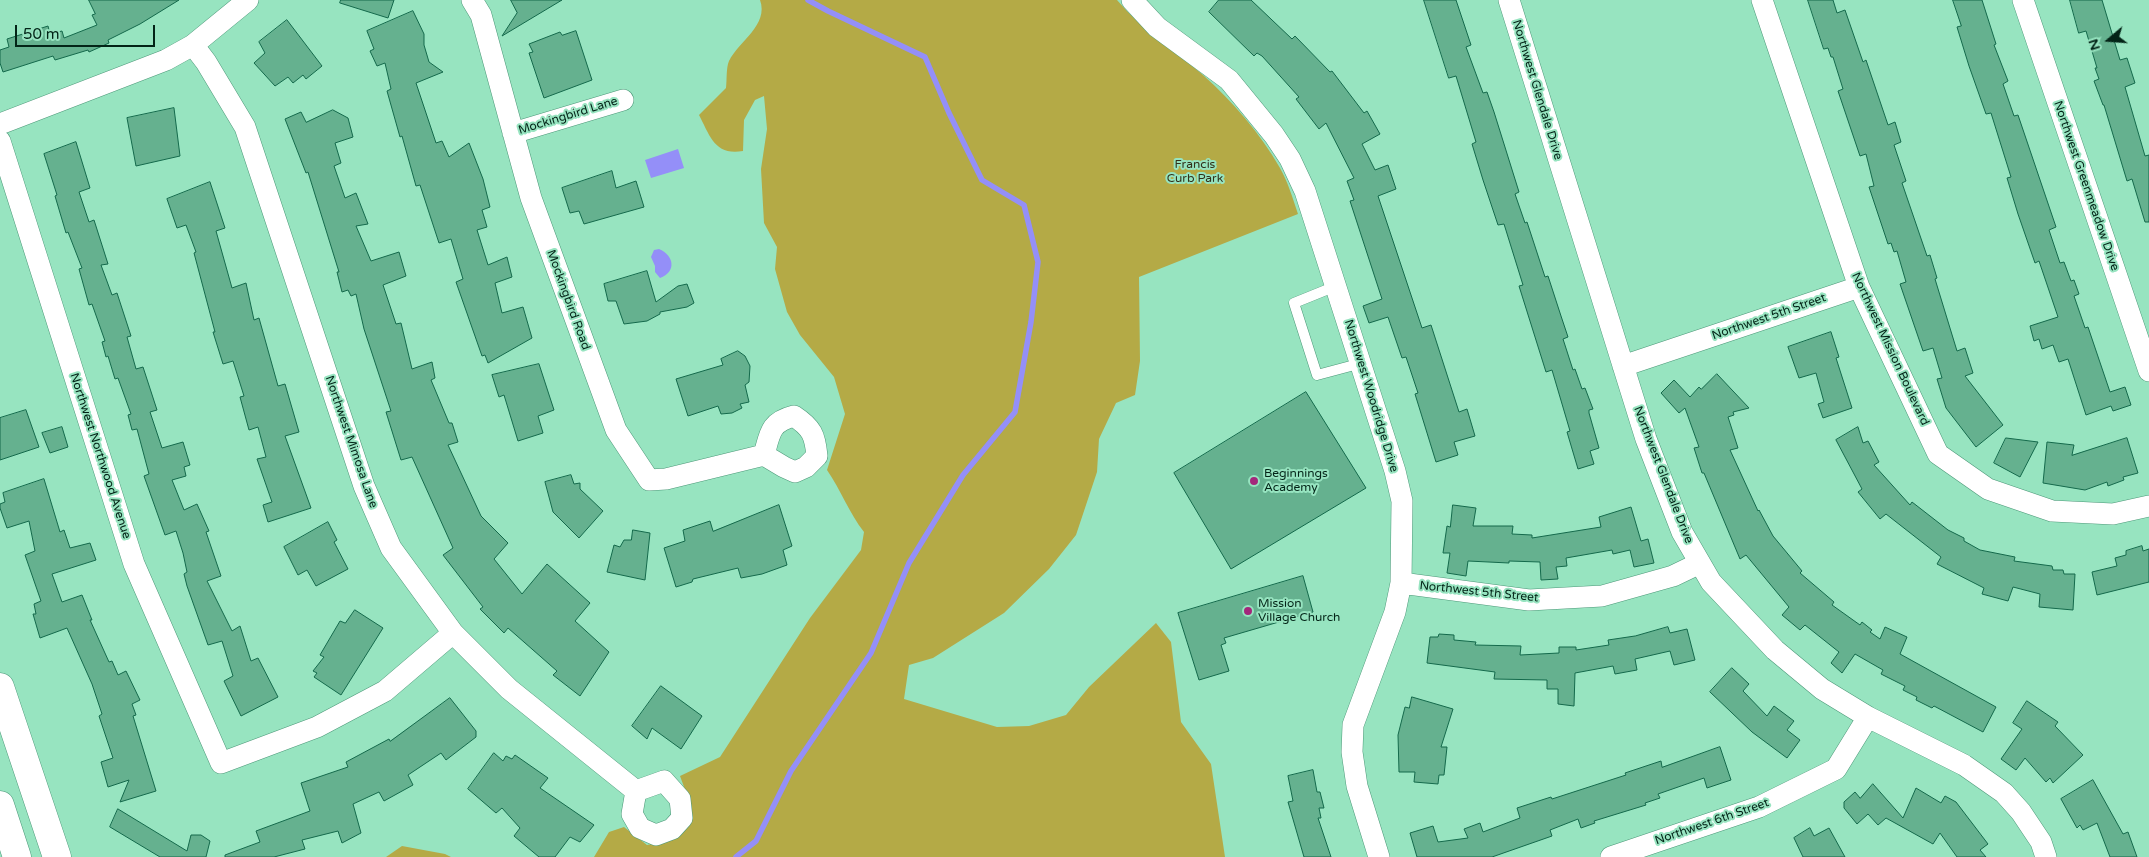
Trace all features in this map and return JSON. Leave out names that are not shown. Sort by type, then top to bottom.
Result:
[{"type":"highway","points":[[0,687],[57,857]]},
{"type":"highway","points":[[0,805],[17,857]]},
{"type":"street","points":[[0,124],[166,60],[193,44],[248,0]]},
{"type":"street","name":"Mockingbird Road","points":[[472,0],[481,15],[531,198],[616,430],[649,480],[666,479],[764,455]]},
{"type":"street","name":"Northwest Woodridge Drive","points":[[1132,0],[1158,27],[1229,80],[1274,135],[1290,160],[1305,191],[1362,363],[1395,471],[1402,501],[1401,583],[1395,612],[1353,726],[1352,752],[1357,786],[1379,857]]},
{"type":"street","name":"Northwest Glendale Drive","points":[[1509,0],[1646,439],[1679,524],[1711,582],[1775,650],[1822,689],[1868,717],[1964,765],[2004,793],[2031,827],[2046,857]]},
{"type":"street","name":"Northwest Mission Boulevard","points":[[1762,0],[1859,287],[1938,454],[1988,488],[2052,511],[2113,514],[2149,506]]},
{"type":"street","name":"Northwest Greenmeadow Drive","points":[[2023,0],[2142,332],[2149,371]]},
{"type":"street","name":"Northwest Mimosa Lane","points":[[193,44],[245,127],[364,486],[391,548],[453,633],[509,689],[636,791]]},
{"type":"street","name":"Mockingbird Lane","points":[[513,133],[623,100]]},
{"type":"street","name":"Northwest Northwood Avenue","points":[[0,141],[134,564],[221,763],[317,726],[385,691],[453,633]]},
{"type":"street","name":"Northwest 5th Street","points":[[1622,366],[1859,287]]},
{"type":"street","name":"Northwest 5th Street","points":[[1401,583],[1528,600],[1602,596],[1673,576],[1700,563]]},
{"type":"street","name":"Northwest 6th Street","points":[[1611,857],[1759,807],[1836,769],[1868,717]]},
{"type":"lane","points":[[1336,286],[1294,303],[1317,375],[1362,363]]},
{"type":"green space","name":"Francis Curb Park","points":[[760,0],[1117,0],[1137,21],[1203,75],[1225,96],[1255,130],[1280,168],[1298,214],[1139,277],[1140,361],[1135,395],[1116,403],[1099,439],[1097,472],[1076,535],[1049,569],[1004,613],[933,658],[909,665],[904,699],[997,727],[1029,726],[1066,715],[1089,687],[1156,623],[1171,642],[1181,722],[1211,764],[1225,857],[594,857],[609,832],[624,827],[647,845],[675,839],[690,824],[687,795],[680,776],[720,757],[810,618],[861,550],[864,532],[827,470],[845,414],[834,377],[800,335],[787,312],[775,269],[777,247],[764,223],[761,169],[767,129],[764,96],[755,100],[744,120],[743,151],[734,152],[726,150],[715,143],[699,115],[726,88],[729,61],[757,25],[762,9]]},
{"type":"green space","points":[[402,846],[445,854],[451,857],[386,857]]},
{"type":"shaded area","points":[[678,149],[684,168],[651,178],[645,160]]},
{"type":"shaded area","points":[[659,249],[668,255],[672,264],[669,272],[660,278],[655,272],[655,266],[651,257],[654,250]]},
{"type":"building","points":[[89,0],[179,0],[140,24],[108,40],[109,43],[89,52],[88,50],[55,60],[53,56],[3,72],[0,63],[0,50],[9,47],[7,39],[48,26],[50,34],[62,31],[64,38],[97,25],[92,15],[95,14]]},
{"type":"building","points":[[341,0],[394,0],[388,18],[340,3]]},
{"type":"building","points":[[511,0],[562,0],[502,36],[517,13]]},
{"type":"building","points":[[1219,0],[1251,0],[1292,39],[1295,36],[1330,72],[1332,71],[1364,113],[1367,111],[1380,134],[1362,144],[1375,170],[1388,165],[1396,189],[1378,196],[1422,328],[1431,325],[1459,412],[1467,409],[1475,436],[1454,442],[1458,455],[1436,462],[1415,394],[1418,393],[1406,357],[1402,358],[1388,317],[1369,323],[1363,306],[1382,299],[1350,201],[1354,200],[1347,181],[1354,178],[1326,123],[1319,129],[1296,99],[1299,97],[1262,56],[1257,53],[1254,56],[1209,12]]},
{"type":"building","points":[[1424,0],[1456,0],[1471,45],[1466,47],[1483,93],[1487,92],[1519,192],[1515,194],[1525,223],[1527,222],[1545,277],[1548,276],[1568,337],[1563,339],[1573,370],[1575,369],[1582,389],[1585,388],[1593,409],[1589,410],[1589,413],[1599,448],[1590,451],[1594,464],[1578,469],[1567,432],[1570,431],[1552,370],[1546,372],[1519,286],[1523,285],[1504,224],[1498,225],[1483,180],[1472,144],[1476,142],[1456,76],[1449,78]]},
{"type":"building","points":[[1808,0],[1833,0],[1837,13],[1845,10],[1863,62],[1866,60],[1888,125],[1895,122],[1901,142],[1894,145],[1906,181],[1902,183],[1927,256],[1930,255],[1937,278],[1935,279],[1957,351],[1965,348],[1973,373],[1965,376],[2003,425],[1976,447],[1946,408],[1937,379],[1942,378],[1933,348],[1923,351],[1900,284],[1906,282],[1897,251],[1894,252],[1891,243],[1888,244],[1869,187],[1874,186],[1866,154],[1860,156],[1838,91],[1843,89],[1833,57],[1831,57],[1828,48],[1824,49]]},
{"type":"building","points":[[1953,0],[1982,0],[1996,44],[1994,45],[2008,81],[2003,84],[2014,116],[2018,115],[2056,227],[2049,230],[2060,263],[2064,262],[2071,281],[2074,280],[2079,294],[2074,296],[2085,328],[2088,327],[2110,392],[2125,387],[2131,405],[2113,411],[2111,406],[2086,415],[2068,359],[2059,362],[2053,345],[2042,349],[2039,339],[2034,341],[2030,326],[2058,317],[2039,261],[2035,263],[2018,214],[2007,178],[2011,177],[1991,113],[1986,114],[1969,66],[1957,27],[1961,26]]},
{"type":"building","points":[[2070,0],[2102,0],[2120,60],[2127,58],[2135,83],[2125,87],[2145,156],[2149,155],[2149,222],[2145,222],[2132,179],[2127,181],[2104,105],[2094,81],[2099,79],[2086,31],[2079,33]]},
{"type":"building","points":[[413,11],[424,34],[424,45],[429,62],[443,72],[416,83],[436,143],[442,141],[449,157],[469,143],[483,179],[490,207],[482,210],[487,227],[477,230],[488,265],[507,257],[512,277],[495,283],[502,313],[523,307],[532,338],[488,363],[485,355],[482,356],[456,282],[463,279],[451,239],[439,243],[420,185],[416,186],[387,91],[391,89],[385,63],[377,66],[370,51],[374,49],[367,31]]},
{"type":"building","points":[[287,20],[322,66],[306,79],[303,75],[293,83],[288,77],[275,86],[254,63],[265,53],[259,42]]},
{"type":"building","points":[[576,31],[592,80],[544,98],[529,53],[533,52],[529,44],[560,32],[562,35]]},
{"type":"building","points":[[174,108],[180,156],[136,166],[127,118]]},
{"type":"building","points":[[333,110],[348,118],[353,137],[335,143],[341,163],[334,166],[345,198],[356,193],[368,224],[356,226],[371,261],[399,252],[406,276],[383,285],[396,324],[401,323],[412,369],[432,362],[435,378],[431,380],[449,423],[452,423],[458,442],[448,445],[481,516],[508,543],[494,559],[522,594],[547,564],[590,603],[575,621],[609,652],[580,696],[553,675],[557,671],[508,628],[504,633],[480,609],[483,607],[443,555],[453,548],[412,457],[401,460],[386,412],[391,411],[364,329],[356,294],[351,296],[348,290],[342,292],[337,272],[339,272],[308,172],[306,173],[285,119],[301,112],[306,122]]},
{"type":"building","points":[[76,142],[90,188],[79,192],[89,222],[94,220],[108,264],[101,265],[112,295],[117,293],[131,336],[127,337],[136,369],[143,367],[157,410],[150,412],[162,448],[183,442],[190,465],[184,467],[186,476],[172,480],[184,510],[197,504],[209,531],[206,532],[221,576],[207,581],[232,631],[240,626],[251,661],[258,658],[278,697],[241,716],[224,681],[233,676],[222,641],[208,645],[187,586],[184,574],[187,572],[176,531],[165,535],[144,476],[149,474],[137,429],[132,430],[128,415],[131,414],[118,378],[115,379],[108,356],[106,357],[102,342],[105,341],[92,304],[89,305],[79,269],[82,268],[68,232],[66,233],[55,196],[57,195],[44,154]]},
{"type":"building","points":[[612,171],[616,188],[636,181],[644,207],[584,224],[579,211],[570,213],[562,188]]},
{"type":"building","points":[[210,182],[225,228],[216,231],[232,288],[246,283],[254,320],[259,318],[278,386],[285,384],[299,432],[285,436],[311,508],[268,522],[263,505],[272,502],[257,459],[266,457],[258,427],[249,430],[240,397],[244,396],[233,361],[223,364],[213,332],[215,332],[194,253],[196,252],[186,225],[177,228],[167,199]]},
{"type":"building","points":[[647,271],[656,302],[678,286],[687,284],[694,303],[687,307],[660,312],[660,314],[647,321],[624,324],[616,301],[608,301],[604,284]]},
{"type":"building","points":[[1831,332],[1839,357],[1836,358],[1852,408],[1823,418],[1818,404],[1824,402],[1816,373],[1799,378],[1788,347]]},
{"type":"building","points":[[738,351],[745,356],[750,366],[749,382],[745,385],[749,402],[740,404],[742,408],[732,413],[721,414],[718,406],[688,416],[676,379],[723,365],[721,359]]},
{"type":"building","points":[[539,364],[554,410],[538,416],[543,433],[518,441],[504,395],[499,397],[492,375]]},
{"type":"building","points":[[1717,374],[1749,408],[1733,412],[1734,415],[1728,417],[1738,448],[1730,450],[1758,511],[1773,536],[1802,571],[1800,573],[1834,602],[1832,605],[1860,625],[1862,622],[1872,630],[1870,632],[1880,639],[1885,627],[1907,637],[1900,654],[1996,707],[1983,732],[1934,706],[1932,708],[1916,700],[1917,697],[1903,690],[1905,686],[1881,674],[1883,670],[1855,654],[1842,673],[1831,663],[1839,652],[1805,625],[1800,630],[1782,615],[1789,607],[1746,555],[1740,559],[1704,473],[1702,473],[1694,448],[1699,447],[1685,408],[1679,413],[1661,393],[1674,380],[1690,397],[1699,387],[1701,389]]},
{"type":"building","points":[[1306,392],[1366,488],[1231,569],[1174,473]]},
{"type":"building","points":[[26,410],[39,447],[0,460],[0,418]]},
{"type":"building","points":[[62,427],[68,447],[50,453],[42,433]]},
{"type":"building","points":[[1858,427],[1863,443],[1868,441],[1879,462],[1874,465],[1910,505],[1912,502],[1948,530],[1964,538],[1964,541],[1980,550],[2015,557],[2014,561],[2052,566],[2053,570],[2063,570],[2064,574],[2075,574],[2073,610],[2039,607],[2040,594],[2013,587],[2008,601],[1982,594],[1984,588],[1937,564],[1941,557],[1886,514],[1880,519],[1858,492],[1862,489],[1836,440]]},
{"type":"building","points":[[2006,438],[2038,442],[2020,477],[1994,463]]},
{"type":"building","points":[[2127,438],[2138,473],[2123,477],[2124,480],[2108,486],[2107,482],[2085,490],[2043,483],[2047,442],[2074,445],[2072,455]]},
{"type":"building","points":[[571,475],[574,484],[580,483],[580,489],[603,511],[579,538],[553,512],[545,482]]},
{"type":"building","points":[[44,479],[60,532],[64,530],[70,548],[90,543],[96,560],[52,574],[62,602],[82,595],[92,620],[90,620],[109,662],[112,661],[118,675],[126,671],[140,700],[132,704],[136,715],[133,716],[156,791],[120,802],[129,780],[108,787],[101,762],[113,758],[99,716],[102,714],[92,684],[67,628],[40,638],[33,614],[36,614],[34,604],[41,601],[25,555],[35,551],[29,521],[7,528],[0,508],[0,504],[5,502],[3,493]]},
{"type":"building","points":[[779,505],[792,546],[783,550],[787,565],[762,574],[741,578],[738,568],[693,579],[692,582],[676,587],[664,548],[685,541],[683,530],[710,521],[713,531]]},
{"type":"building","points":[[1453,505],[1476,508],[1473,526],[1513,526],[1512,534],[1532,535],[1532,538],[1601,527],[1599,517],[1631,507],[1641,541],[1648,539],[1654,563],[1634,567],[1630,550],[1613,554],[1612,550],[1566,558],[1567,566],[1556,567],[1558,579],[1541,580],[1540,562],[1468,561],[1466,576],[1447,573],[1450,553],[1443,553],[1447,526],[1450,527]]},
{"type":"building","points":[[328,522],[337,540],[334,542],[348,569],[316,586],[307,570],[298,575],[284,547]]},
{"type":"building","points":[[633,530],[650,533],[645,580],[607,572],[614,545],[620,547],[624,540],[631,540]]},
{"type":"building","points":[[2142,546],[2143,551],[2149,549],[2149,582],[2097,595],[2092,572],[2117,566],[2115,558],[2126,555],[2126,551]]},
{"type":"building","points":[[1303,576],[1313,612],[1224,638],[1226,643],[1221,645],[1229,671],[1199,680],[1178,613]]},
{"type":"building","points":[[355,610],[383,628],[341,695],[314,677],[317,673],[313,671],[324,657],[320,655],[340,621],[345,623]]},
{"type":"building","points":[[1668,627],[1670,633],[1687,629],[1695,660],[1674,665],[1670,651],[1635,659],[1637,670],[1615,674],[1613,666],[1575,673],[1574,706],[1558,704],[1558,689],[1547,689],[1547,680],[1494,679],[1495,672],[1427,663],[1430,637],[1438,637],[1439,634],[1454,635],[1454,640],[1476,642],[1475,645],[1521,646],[1520,655],[1559,653],[1559,647],[1576,647],[1576,650],[1609,645],[1608,640],[1635,636]]},
{"type":"building","points":[[1732,668],[1749,684],[1743,691],[1767,716],[1774,706],[1794,721],[1787,730],[1800,740],[1787,758],[1752,732],[1710,692]]},
{"type":"building","points":[[661,686],[702,716],[681,749],[652,728],[647,739],[632,726]]},
{"type":"building","points":[[1412,697],[1453,709],[1441,747],[1447,747],[1444,775],[1439,775],[1438,784],[1414,782],[1415,772],[1399,772],[1398,735],[1405,707],[1409,708]]},
{"type":"building","points":[[450,698],[476,731],[476,737],[446,760],[441,753],[408,775],[413,785],[384,801],[379,792],[353,804],[361,833],[342,843],[338,831],[302,840],[305,849],[274,857],[225,857],[225,855],[260,842],[256,831],[310,811],[301,783],[348,767],[346,762],[389,739],[390,741]]},
{"type":"building","points":[[2027,701],[2058,722],[2055,726],[2083,755],[2053,783],[2050,778],[2046,782],[2025,758],[2016,770],[2001,759],[2022,729],[2013,723]]},
{"type":"building","points":[[1720,747],[1731,780],[1707,788],[1704,778],[1658,794],[1660,798],[1645,803],[1646,805],[1594,821],[1595,823],[1581,828],[1578,819],[1550,830],[1552,836],[1492,857],[1417,857],[1410,833],[1433,826],[1438,842],[1468,838],[1464,829],[1480,823],[1483,832],[1520,818],[1517,808],[1551,797],[1552,799],[1626,775],[1625,773],[1661,761],[1662,767]]},
{"type":"building","points":[[494,753],[503,761],[506,756],[512,759],[515,755],[548,778],[540,788],[594,825],[580,842],[570,837],[555,857],[539,857],[514,836],[520,828],[502,808],[496,813],[468,789]]},
{"type":"building","points":[[1313,770],[1317,792],[1320,792],[1324,808],[1319,808],[1321,818],[1318,818],[1331,857],[1304,857],[1288,802],[1293,801],[1288,776]]},
{"type":"building","points":[[2093,780],[2123,834],[2128,832],[2137,857],[2110,857],[2097,823],[2083,830],[2080,825],[2077,828],[2061,799]]},
{"type":"building","points":[[1873,784],[1903,818],[1916,788],[1941,803],[1945,796],[1956,802],[1988,844],[1980,850],[1986,857],[1957,857],[1940,833],[1933,844],[1886,818],[1878,825],[1868,814],[1857,824],[1844,808],[1844,802],[1855,792],[1860,798]]},
{"type":"building","points":[[118,809],[187,851],[191,835],[201,835],[210,841],[206,857],[160,857],[110,827]]},
{"type":"building","points":[[1810,828],[1814,836],[1829,828],[1845,857],[1803,857],[1794,838]]},
{"type":"waterway","points":[[736,857],[756,841],[791,771],[871,653],[909,563],[963,475],[1015,412],[1031,322],[1038,262],[1024,205],[982,180],[949,113],[925,57],[808,0]]},
{"type":"place","name":"Beginnings Academy","points":[[1254,481]]},
{"type":"place","name":"Mission Village Church","points":[[1248,611]]}]
